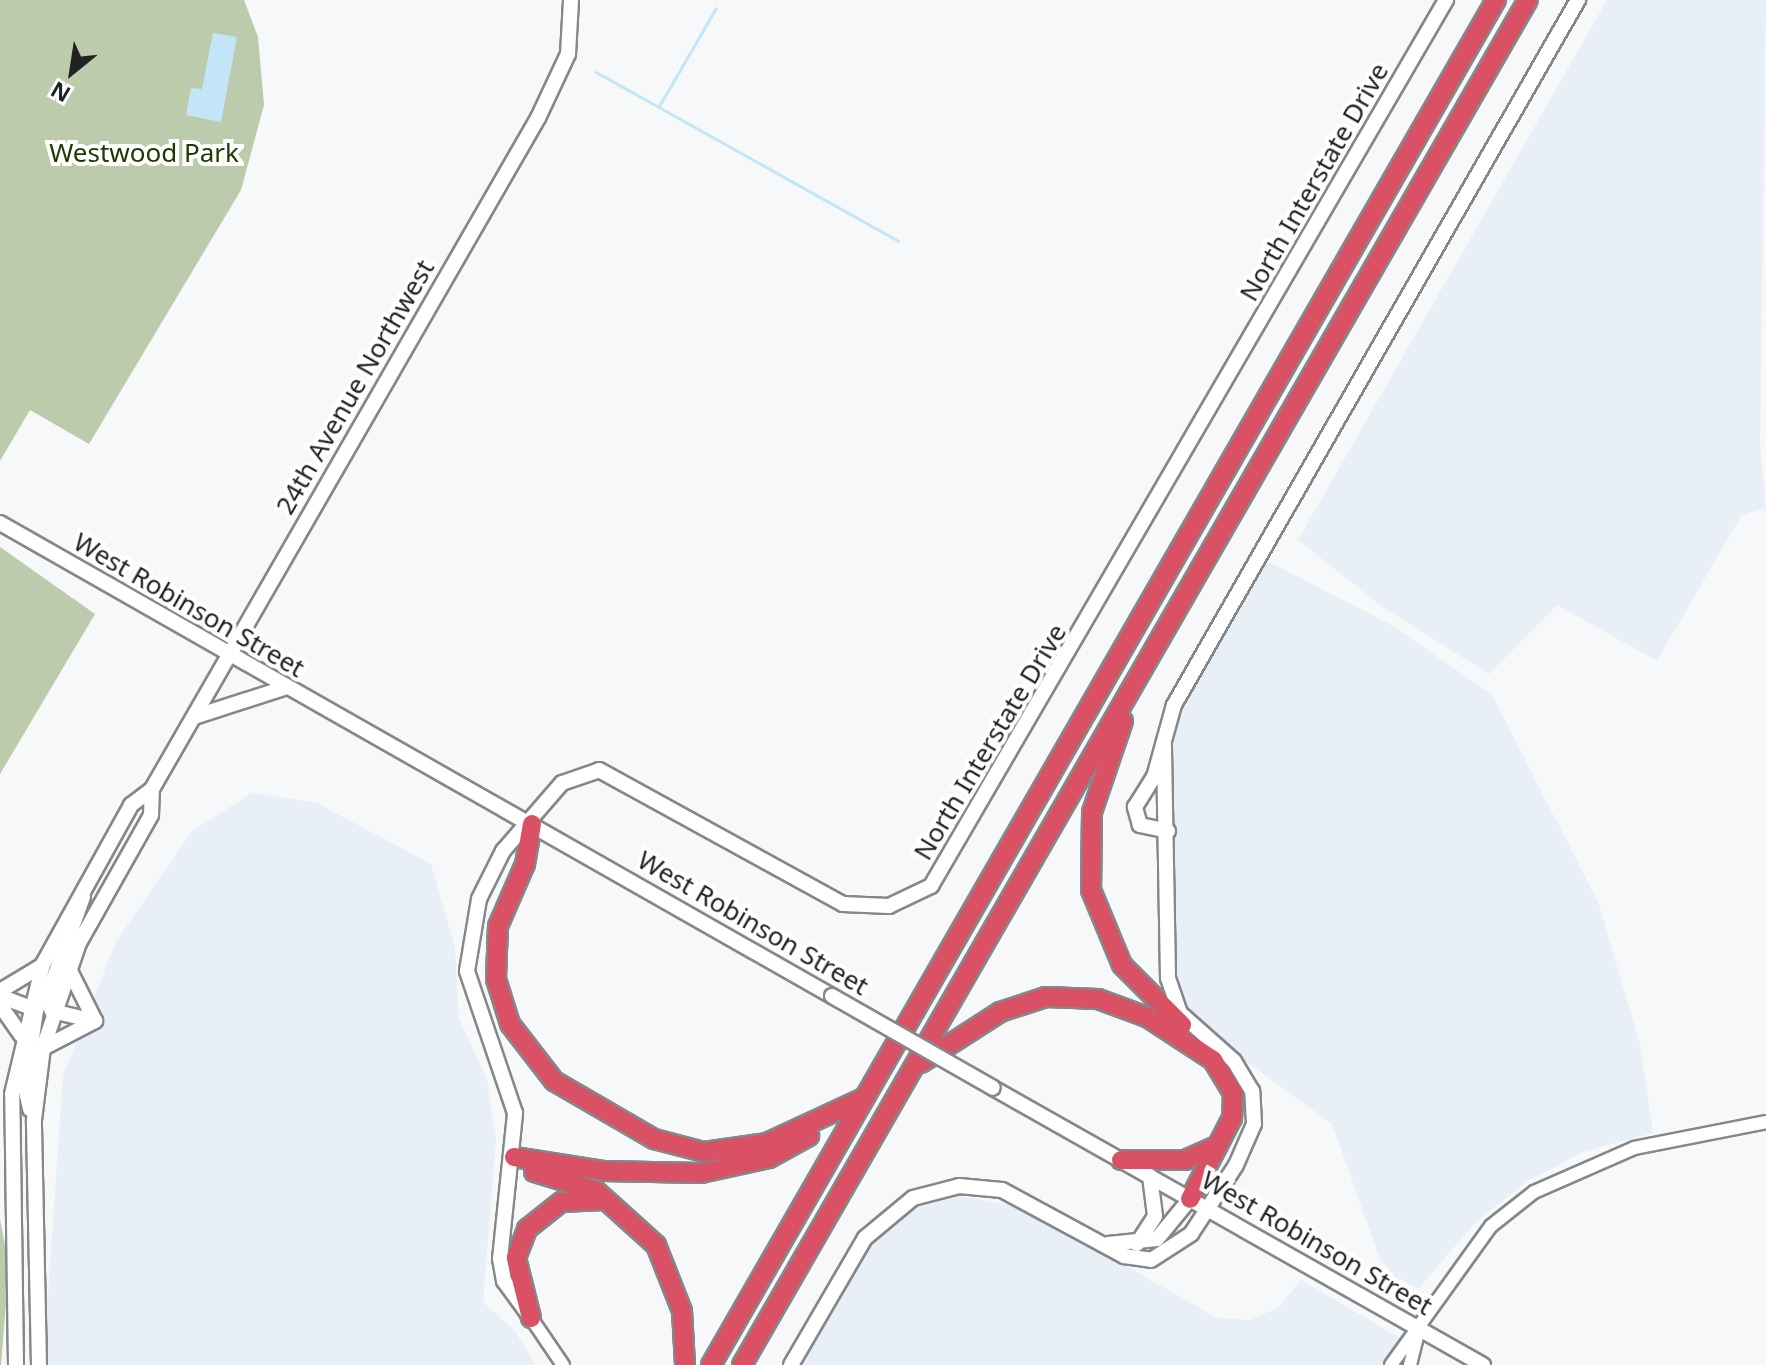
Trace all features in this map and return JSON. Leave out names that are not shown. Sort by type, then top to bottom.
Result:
[{"type":"highway","points":[[711,1365],[1496,0]]},
{"type":"highway","points":[[742,1365],[1528,0]]},
{"type":"highway","points":[[1153,649],[1102,777],[1088,868],[1100,923],[1122,965],[1152,1001],[1201,1037]]},
{"type":"highway","points":[[532,824],[525,864],[498,926],[496,979],[510,1024],[554,1081],[654,1139],[704,1152],[767,1143],[864,1098]]},
{"type":"highway","points":[[912,1069],[1015,1005],[1058,996],[1098,999],[1147,1017],[1221,1068],[1235,1108],[1190,1199]]},
{"type":"highway","points":[[512,1163],[653,1174],[725,1170],[789,1148],[864,1098]]},
{"type":"highway","points":[[1121,1160],[1185,1160],[1220,1143]]},
{"type":"highway","points":[[512,1163],[578,1182],[615,1202],[666,1262],[682,1311],[685,1365]]},
{"type":"highway","points":[[531,1318],[516,1258],[527,1229],[561,1202],[615,1202]]},
{"type":"main road","name":"24th Avenue Northwest","points":[[16,1365],[11,1130],[21,1035],[43,964],[131,805],[152,789],[548,100],[568,54],[571,0]]},
{"type":"main road","name":"North Interstate Drive","points":[[531,1318],[504,1281],[500,1259],[512,1163],[512,1097],[477,1014],[467,947],[492,872],[562,783],[599,770],[843,904],[889,906],[931,886],[1446,0]]},
{"type":"main road","points":[[1168,831],[1145,828],[1135,814],[1185,684],[1578,0]]},
{"type":"main road","name":"West Robinson Street","points":[[0,523],[284,688],[532,824],[1483,1365]]},
{"type":"main road","points":[[194,717],[284,688]]},
{"type":"main road","points":[[791,1365],[865,1238],[926,1193],[959,1186],[1002,1190],[1131,1259],[1159,1259],[1182,1244],[1208,1209],[1250,1137],[1255,1100],[1241,1070],[1201,1037],[1180,1013],[1168,978],[1168,831],[1164,743]]},
{"type":"main road","name":"24th Avenue Northwest","points":[[39,1365],[34,1124],[43,1048],[68,967],[151,815],[152,789]]},
{"type":"main road","points":[[88,878],[47,987],[52,1011],[95,1021]]},
{"type":"main road","points":[[0,994],[43,964]]},
{"type":"main road","points":[[68,967],[95,1021]]},
{"type":"main road","points":[[0,994],[29,1005],[37,1018],[25,1087],[34,1124]]},
{"type":"main road","points":[[0,1005],[21,1035]]},
{"type":"main road","points":[[43,1048],[95,1021]]},
{"type":"main road","points":[[1135,1245],[1155,1216],[1150,1176]]},
{"type":"main road","points":[[1108,1244],[1135,1245],[1166,1233],[1190,1199]]},
{"type":"street","points":[[1391,1365],[1491,1226],[1548,1183],[1634,1148],[1766,1122]]},
{"type":"street","name":"North Interstate Drive","points":[[531,1318],[563,1365]]},
{"type":"street","points":[[1410,1365],[1419,1329]]},
{"type":"shaded area","points":[[1607,0],[1766,0],[1760,444],[1766,508],[1741,516],[1657,661],[1557,605],[1489,674],[1381,606],[1298,540]]},
{"type":"shaded area","points":[[1261,558],[1392,625],[1492,695],[1598,902],[1640,1044],[1653,1133],[1585,1151],[1526,1182],[1474,1224],[1419,1288],[1395,1277],[1380,1259],[1332,1124],[1192,1022],[1172,984],[1170,722]]},
{"type":"shaded area","points":[[252,793],[317,803],[431,864],[455,948],[459,1018],[487,1080],[496,1139],[483,1302],[514,1330],[536,1365],[43,1365],[63,1076],[116,942],[192,831]]},
{"type":"shaded area","points":[[957,1195],[1025,1208],[1217,1318],[1251,1320],[1279,1307],[1301,1280],[1400,1338],[1384,1365],[798,1365],[866,1246],[922,1200]]},
{"type":"green space","name":"Westwood Park","points":[[0,0],[244,0],[258,37],[264,105],[241,190],[89,444],[30,410],[0,461]]},
{"type":"green space","points":[[0,547],[95,614],[0,774]]},
{"type":"green space","points":[[0,1219],[9,1266],[1,1365],[0,1365]]},
{"type":"water","points":[[213,33],[237,37],[221,122],[186,115],[191,88],[202,89]]},
{"type":"waterway","points":[[659,106],[716,8]]},
{"type":"waterway","points":[[596,72],[898,241]]}]
